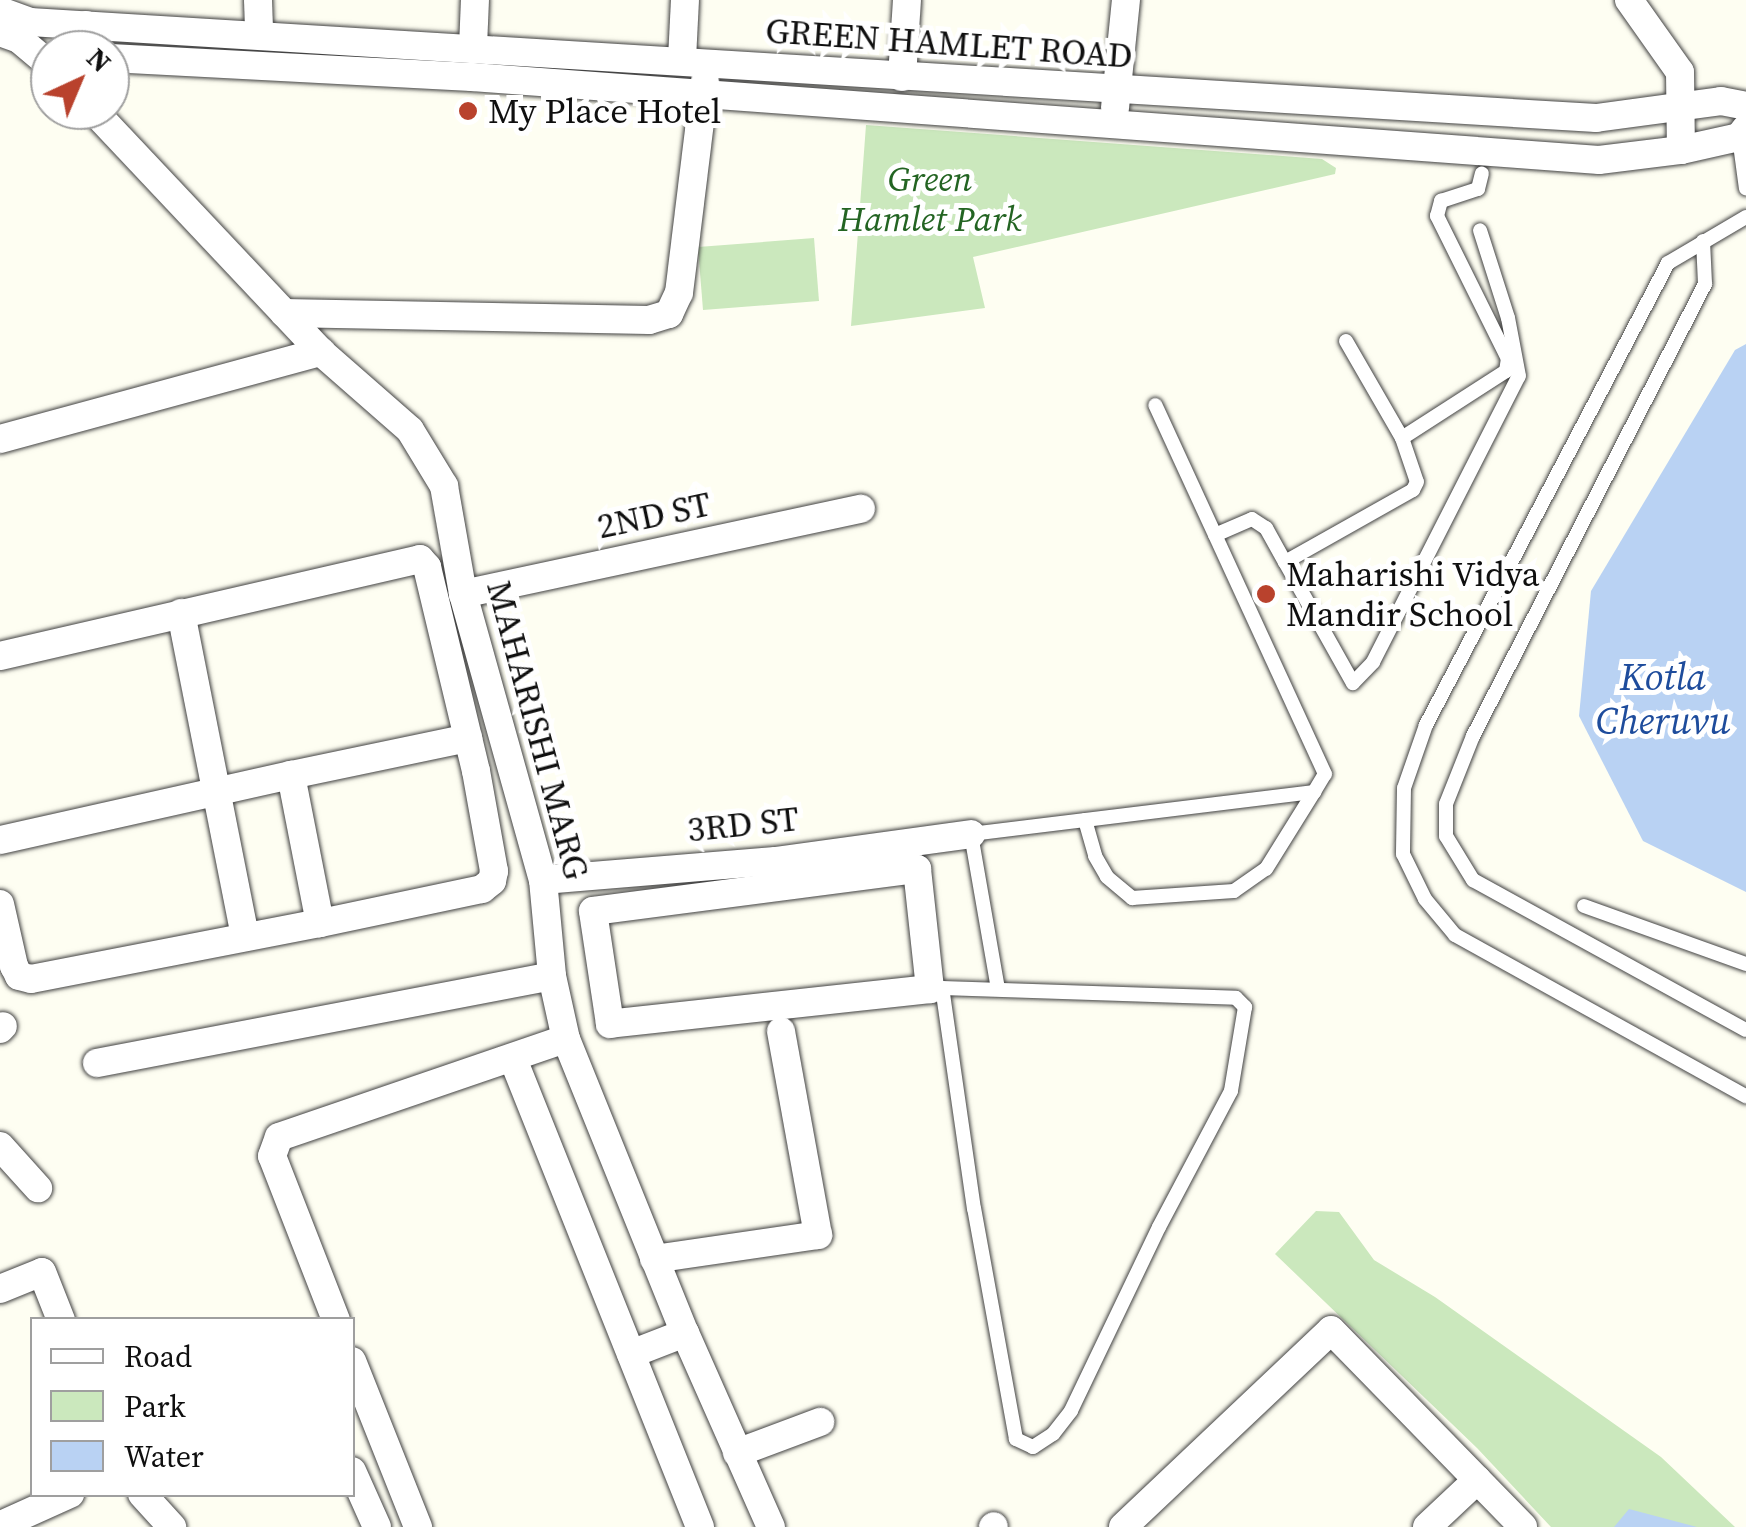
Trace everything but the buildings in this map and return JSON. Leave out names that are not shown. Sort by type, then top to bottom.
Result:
[{"type":"street","points":[[258,0],[259,34]]},
{"type":"street","points":[[473,47],[475,0]]},
{"type":"street","points":[[284,313],[649,320],[669,314],[680,294],[703,96],[685,0]]},
{"type":"street","points":[[902,77],[906,0]]},
{"type":"street","points":[[1114,122],[1126,0]]},
{"type":"street","points":[[1629,0],[1680,72],[1681,150]]},
{"type":"street","points":[[0,11],[16,31]]},
{"type":"street","name":"GREEN HAMLET ROAD","points":[[130,37],[259,34],[1116,91],[1596,118],[1720,101],[1746,106]]},
{"type":"street","name":"GREEN HAMLET ROAD","points":[[130,59],[472,77],[1600,160],[1681,150],[1742,132]]},
{"type":"street","name":"MAHARISHI MARG","points":[[112,130],[321,352],[410,430],[444,486],[463,594],[543,880],[552,976],[566,1039],[685,1333],[771,1527]]},
{"type":"street","points":[[0,440],[321,352]]},
{"type":"street","name":"2ND ST","points":[[463,594],[861,508]]},
{"type":"street","points":[[0,656],[420,560],[427,567],[476,771],[494,871],[492,881],[482,889],[31,979],[19,976],[14,966],[0,904]]},
{"type":"street","points":[[181,613],[245,936]]},
{"type":"street","points":[[0,840],[291,776],[464,726],[494,707]]},
{"type":"street","points":[[476,771],[508,761]]},
{"type":"street","points":[[291,776],[320,922]]},
{"type":"street","name":"3RD ST","points":[[543,880],[768,875],[960,834]]},
{"type":"street","points":[[917,869],[930,990],[610,1024],[594,911],[768,875],[917,869]]},
{"type":"street","points":[[97,1063],[552,976]]},
{"type":"street","points":[[654,1259],[818,1235],[781,1031]]},
{"type":"street","points":[[335,1317],[272,1156],[279,1137],[514,1060],[566,1039]]},
{"type":"street","points":[[514,1060],[700,1527]]},
{"type":"street","points":[[0,1146],[38,1188]]},
{"type":"street","points":[[0,1289],[42,1272],[60,1317]]},
{"type":"street","points":[[1123,1527],[1331,1330],[1522,1527]]},
{"type":"street","points":[[631,1354],[685,1333]]},
{"type":"street","points":[[355,1369],[418,1527]]},
{"type":"street","points":[[737,1453],[820,1422]]},
{"type":"street","points":[[355,1477],[377,1527]]},
{"type":"street","points":[[1427,1527],[1477,1480]]},
{"type":"street","points":[[0,1524],[63,1497]]},
{"type":"street","points":[[145,1497],[172,1527]]},
{"type":"lane","points":[[1742,132],[1746,189]]},
{"type":"lane","points":[[1402,438],[1506,371],[1508,359],[1437,216],[1441,201],[1478,190],[1482,173]]},
{"type":"lane","points":[[1746,217],[1668,262],[1426,725],[1404,788],[1403,854],[1425,899],[1455,935],[1746,1096]]},
{"type":"lane","points":[[1215,535],[1252,519],[1266,528],[1348,679],[1358,681],[1373,662],[1519,376],[1508,318],[1480,230]]},
{"type":"lane","points":[[1703,241],[1704,284],[1473,736],[1446,804],[1446,836],[1473,880],[1746,1030]]},
{"type":"lane","points":[[1285,562],[1412,490],[1417,471],[1346,341]]},
{"type":"lane","points":[[1085,820],[1094,856],[1107,877],[1132,898],[1234,891],[1266,869],[1326,774],[1155,405]]},
{"type":"lane","points":[[998,988],[960,834],[1314,792]]},
{"type":"lane","points":[[1584,906],[1746,964]]},
{"type":"lane","points":[[942,988],[998,988],[1236,998],[1245,1007],[1231,1092],[1159,1227],[1072,1410],[1053,1434],[1034,1447],[1016,1439],[974,1209],[942,988]]},
{"type":"green space","name":"Green Hamlet Park","points":[[866,125],[1322,159],[1336,168],[1335,174],[973,257],[985,308],[851,326]]},
{"type":"green space","points":[[814,238],[819,301],[703,310],[698,247]]},
{"type":"green space","points":[[1316,1211],[1339,1212],[1374,1260],[1435,1297],[1661,1457],[1735,1527],[1551,1527],[1477,1448],[1275,1254]]},
{"type":"water","name":"Kotla Cheruvu","points":[[1746,344],[1746,892],[1643,841],[1579,716],[1591,591],[1735,350]]},
{"type":"water","points":[[1629,1509],[1697,1527],[1614,1527]]},
{"type":"place","name":"My Place Hotel","points":[[468,111]]},
{"type":"place","name":"Maharishi Vidya Mandir School","points":[[1266,594]]}]
